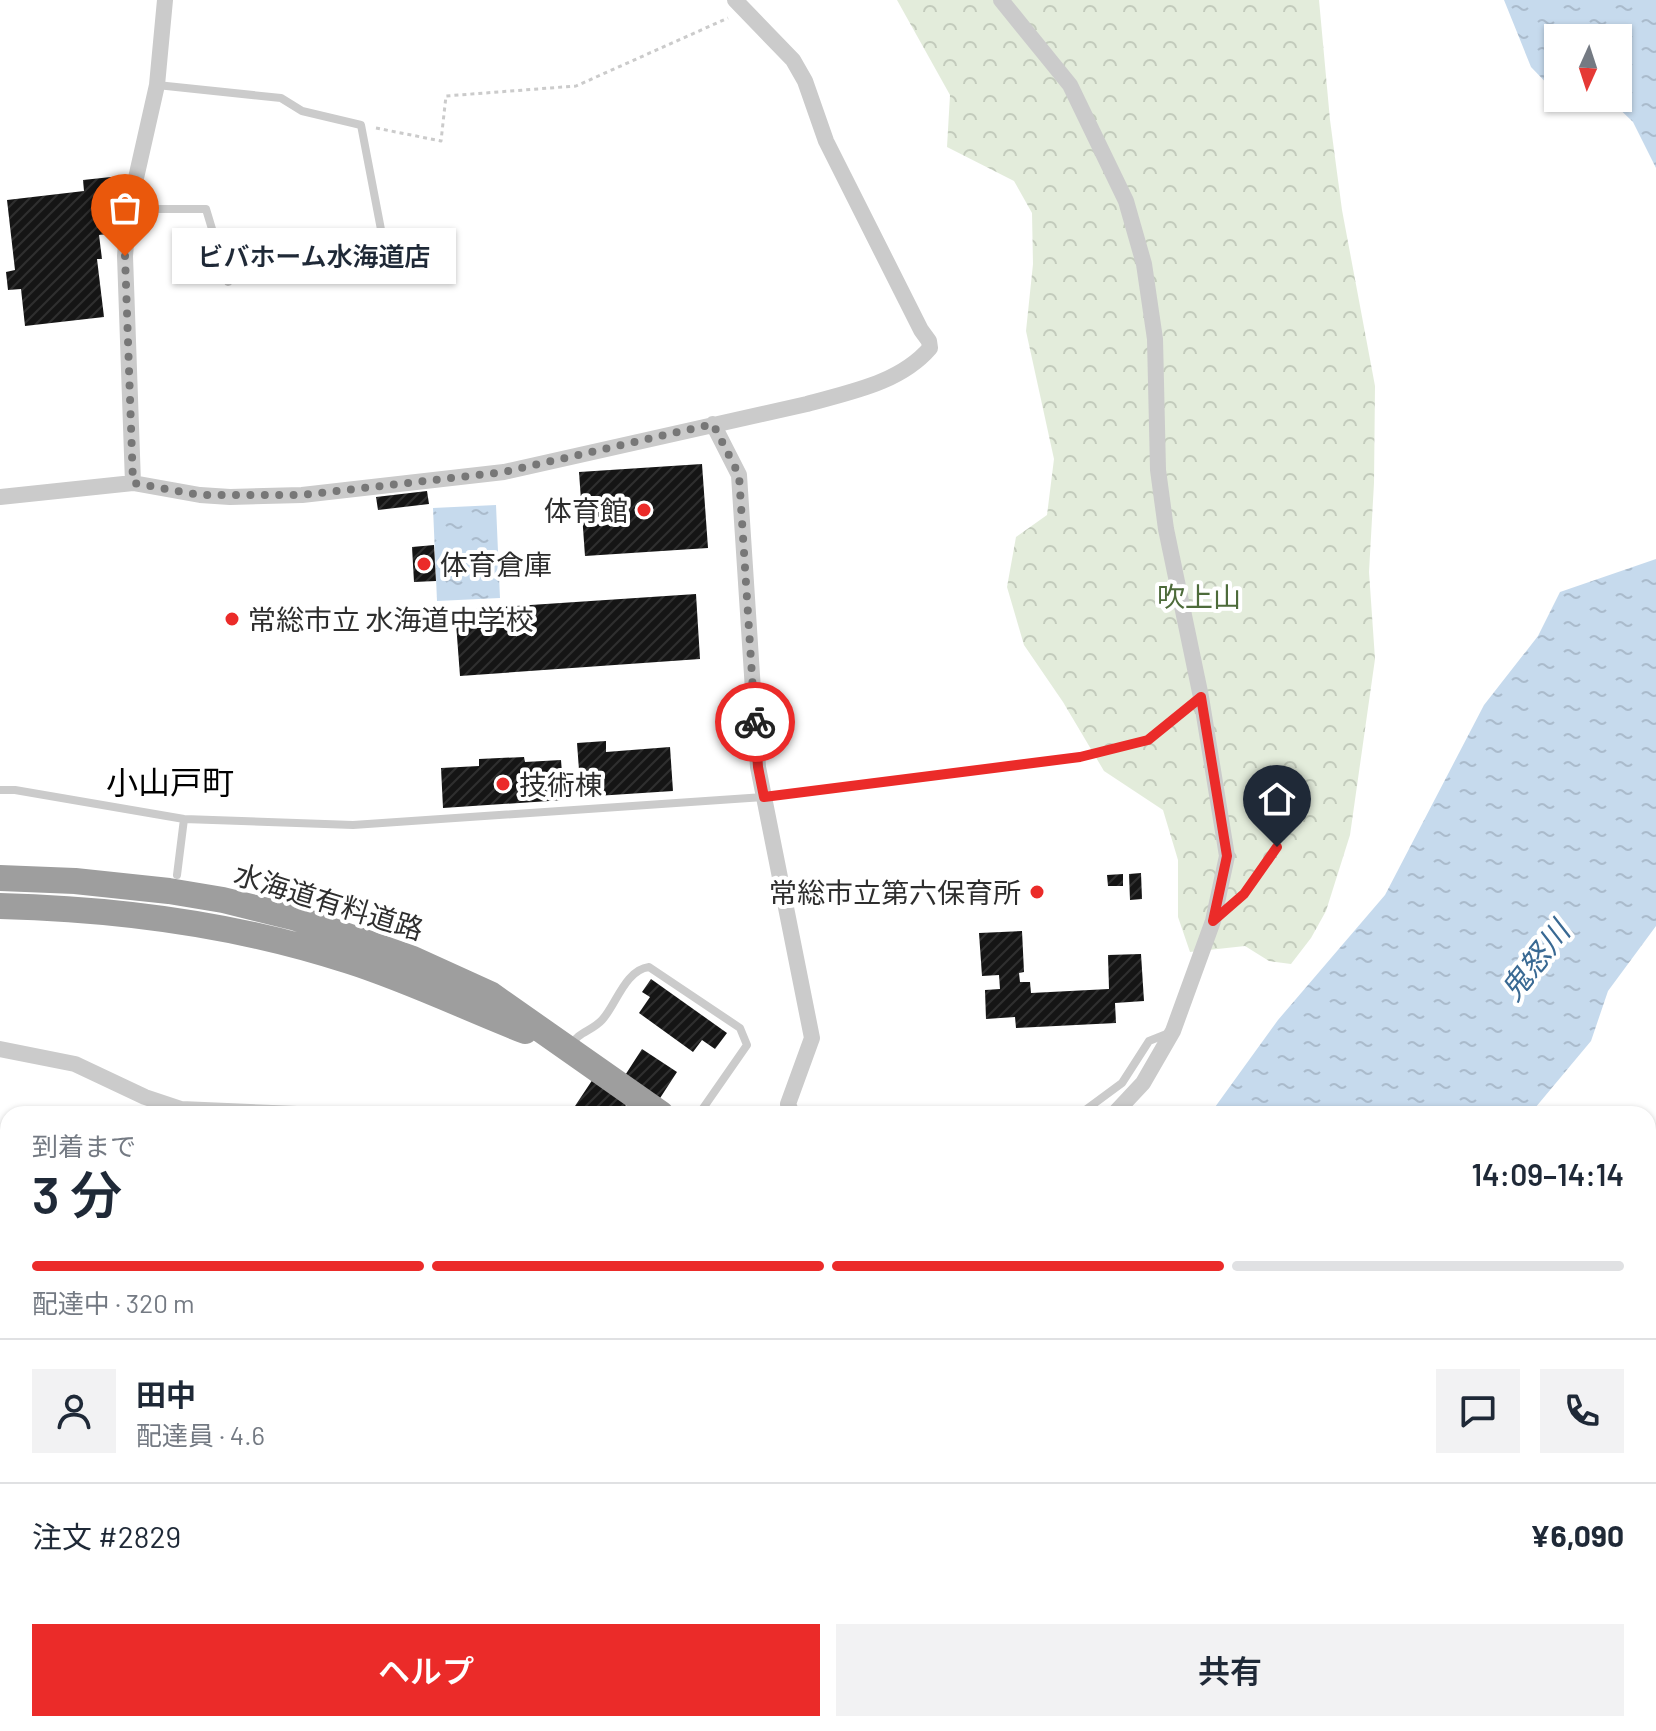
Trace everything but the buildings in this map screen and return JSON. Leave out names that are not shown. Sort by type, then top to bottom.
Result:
[{"type":"highway","name":"水海道有料道路","points":[[0,878],[75,881],[223,900],[296,918],[413,959],[490,994],[650,1106]]},
{"type":"highway","name":"水海道有料道路","points":[[0,906],[127,914],[245,932],[286,942],[376,971],[569,1049]]},
{"type":"street","points":[[133,483],[125,256],[129,209],[157,85],[165,0]]},
{"type":"street","points":[[1001,0],[1070,85],[1126,201],[1144,264],[1155,339],[1158,470],[1166,529],[1201,697],[1227,856],[1213,921],[1173,1031],[1143,1083],[1121,1106]]},
{"type":"street","points":[[0,497],[133,483],[200,495],[302,495],[504,472],[848,392],[907,370],[930,348],[929,341],[826,141],[805,81],[793,60],[740,5]]},
{"type":"street","points":[[713,424],[739,475],[758,767],[812,1038],[789,1106]]},
{"type":"street","points":[[0,1049],[75,1064],[145,1097],[172,1106]]},
{"type":"lane","points":[[157,85],[281,98],[302,111],[361,125],[383,240]]},
{"type":"lane","points":[[129,209],[206,209],[228,282]]},
{"type":"lane","points":[[0,790],[184,819],[353,825],[764,797],[1080,757],[1148,740],[1201,697]]},
{"type":"lane","points":[[177,875],[184,819]]},
{"type":"lane","points":[[1213,921],[1244,894],[1277,847]]},
{"type":"lane","points":[[569,1049],[576,1036],[601,1022],[634,974],[649,967],[740,1028],[747,1045],[705,1106]]},
{"type":"lane","points":[[1091,1106],[1122,1083],[1149,1041],[1173,1031]]},
{"type":"path","points":[[361,125],[441,141],[446,96],[576,86],[740,5]]},
{"type":"green space","name":"吹上山","points":[[897,0],[1319,0],[1342,210],[1375,386],[1369,572],[1375,659],[1350,835],[1326,911],[1291,964],[1269,961],[1245,946],[1190,952],[1178,917],[1178,860],[1163,810],[1104,771],[1024,645],[1007,587],[1016,537],[1047,515],[1054,459],[1026,331],[1033,264],[1032,213],[1014,181],[947,147],[950,95]]},
{"type":"water","points":[[1504,0],[1656,0],[1656,168],[1633,122],[1623,112],[1632,112],[1632,24],[1544,24],[1544,80],[1531,67]]},
{"type":"water","points":[[496,505],[500,598],[437,601],[433,508]]},
{"type":"water","name":"鬼怒川","points":[[1656,559],[1656,926],[1608,991],[1591,1041],[1537,1106],[1216,1106],[1278,1020],[1385,895],[1484,705],[1538,636],[1560,592]]},
{"type":"way so far","points":[[125,256],[133,483],[200,495],[302,495],[504,472],[713,424],[739,475],[755,722]]},
{"type":"place","name":"ビバホーム水海道店","points":[[125,256]]},
{"type":"place","name":"体育館","points":[[644,510]]},
{"type":"place","name":"体育倉庫","points":[[424,564]]},
{"type":"place","name":"常総市立 水海道中学校","points":[[232,619]]},
{"type":"place","name":"技術棟","points":[[503,784]]},
{"type":"place","name":"常総市立第六保育所","points":[[1037,892]]},
{"type":"district","name":"小山戸町","points":[[170,781]]},
{"type":"route","points":[[755,722],[764,797],[1080,757],[1148,740],[1201,697],[1227,856],[1213,921],[1244,894],[1277,847]]}]
